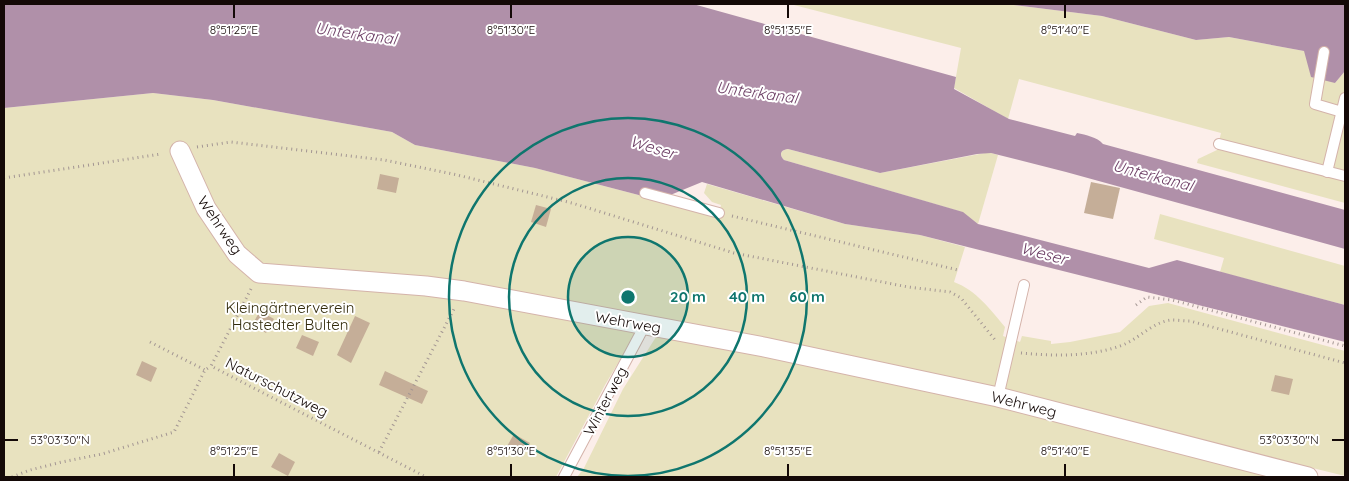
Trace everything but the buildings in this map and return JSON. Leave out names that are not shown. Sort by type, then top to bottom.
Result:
[{"type":"street","name":"Wehrweg","points":[[180,151],[206,208],[237,254],[259,273],[416,285],[464,291],[764,347],[998,397],[1308,477]]},
{"type":"lane","points":[[1324,52],[1315,104],[1342,112]]},
{"type":"lane","points":[[1328,172],[1345,98]]},
{"type":"lane","points":[[1219,144],[1345,176]]},
{"type":"lane","points":[[645,193],[719,213]]},
{"type":"lane","points":[[998,397],[1024,285]]},
{"type":"lane","name":"Winterweg","points":[[564,477],[646,325]]},
{"type":"path","points":[[4,178],[231,142],[384,160],[452,174],[572,203],[734,253],[908,286],[950,292],[961,298],[999,344],[1008,351],[1048,356],[1093,353],[1121,346],[1157,324],[1170,320],[1190,321],[1345,363]]},
{"type":"path","points":[[719,213],[958,270]]},
{"type":"path","name":"Naturschutzweg","points":[[259,273],[211,366],[426,477]]},
{"type":"path","points":[[379,452],[464,291]]},
{"type":"path","points":[[1136,305],[1147,298],[1172,300],[1345,346]]},
{"type":"path","points":[[150,342],[205,370]]},
{"type":"path","points":[[12,477],[38,468],[102,454],[174,432],[205,370],[211,366]]},
{"type":"green space","points":[[790,4],[1005,4],[1102,16],[1196,40],[1229,37],[1304,51],[1335,83],[1345,71],[1345,203],[1197,163],[1198,159],[1217,150],[1221,133],[1019,79],[1008,119],[954,88],[961,48]]},
{"type":"green space","name":"Kleingärtnerverein Hastedter Bulten","points":[[153,93],[213,100],[392,132],[415,145],[535,168],[718,218],[721,205],[712,202],[704,193],[707,184],[845,224],[920,235],[965,247],[954,282],[976,295],[989,307],[1005,327],[1003,336],[1020,342],[1022,336],[1051,341],[1051,344],[1120,332],[1149,306],[1168,303],[1345,351],[1345,476],[1119,420],[644,319],[605,385],[556,477],[4,477],[4,108]]},
{"type":"green space","points":[[788,149],[880,173],[985,153],[998,155],[978,224],[962,212],[784,160],[781,153],[783,150]]},
{"type":"green space","points":[[1160,214],[1345,266],[1345,305],[1220,272],[1224,258],[1154,239]]},
{"type":"green space","points":[[656,337],[798,362],[995,405],[1283,477],[577,477],[584,468],[623,389]]},
{"type":"water","points":[[4,4],[693,4],[956,77],[954,89],[1009,119],[1075,136],[1077,133],[1098,140],[1103,144],[1345,210],[1345,249],[991,153],[880,173],[788,149],[783,150],[781,155],[784,160],[963,212],[978,224],[1149,268],[1177,260],[1345,305],[1345,342],[920,235],[845,224],[702,182],[663,198],[654,199],[535,168],[415,145],[392,132],[213,100],[153,93],[4,108]]},
{"type":"water","points":[[1005,4],[1345,4],[1345,71],[1335,83],[1311,77],[1304,51],[1229,37],[1196,40],[1102,16]]},
{"type":"water label","name":"Unterkanal","points":[[356,33]]},
{"type":"water label","name":"Unterkanal","points":[[757,92]]},
{"type":"water label","name":"Weser","points":[[653,147]]},
{"type":"water label","name":"Unterkanal","points":[[1153,175]]},
{"type":"water label","name":"Weser","points":[[1044,253]]}]
